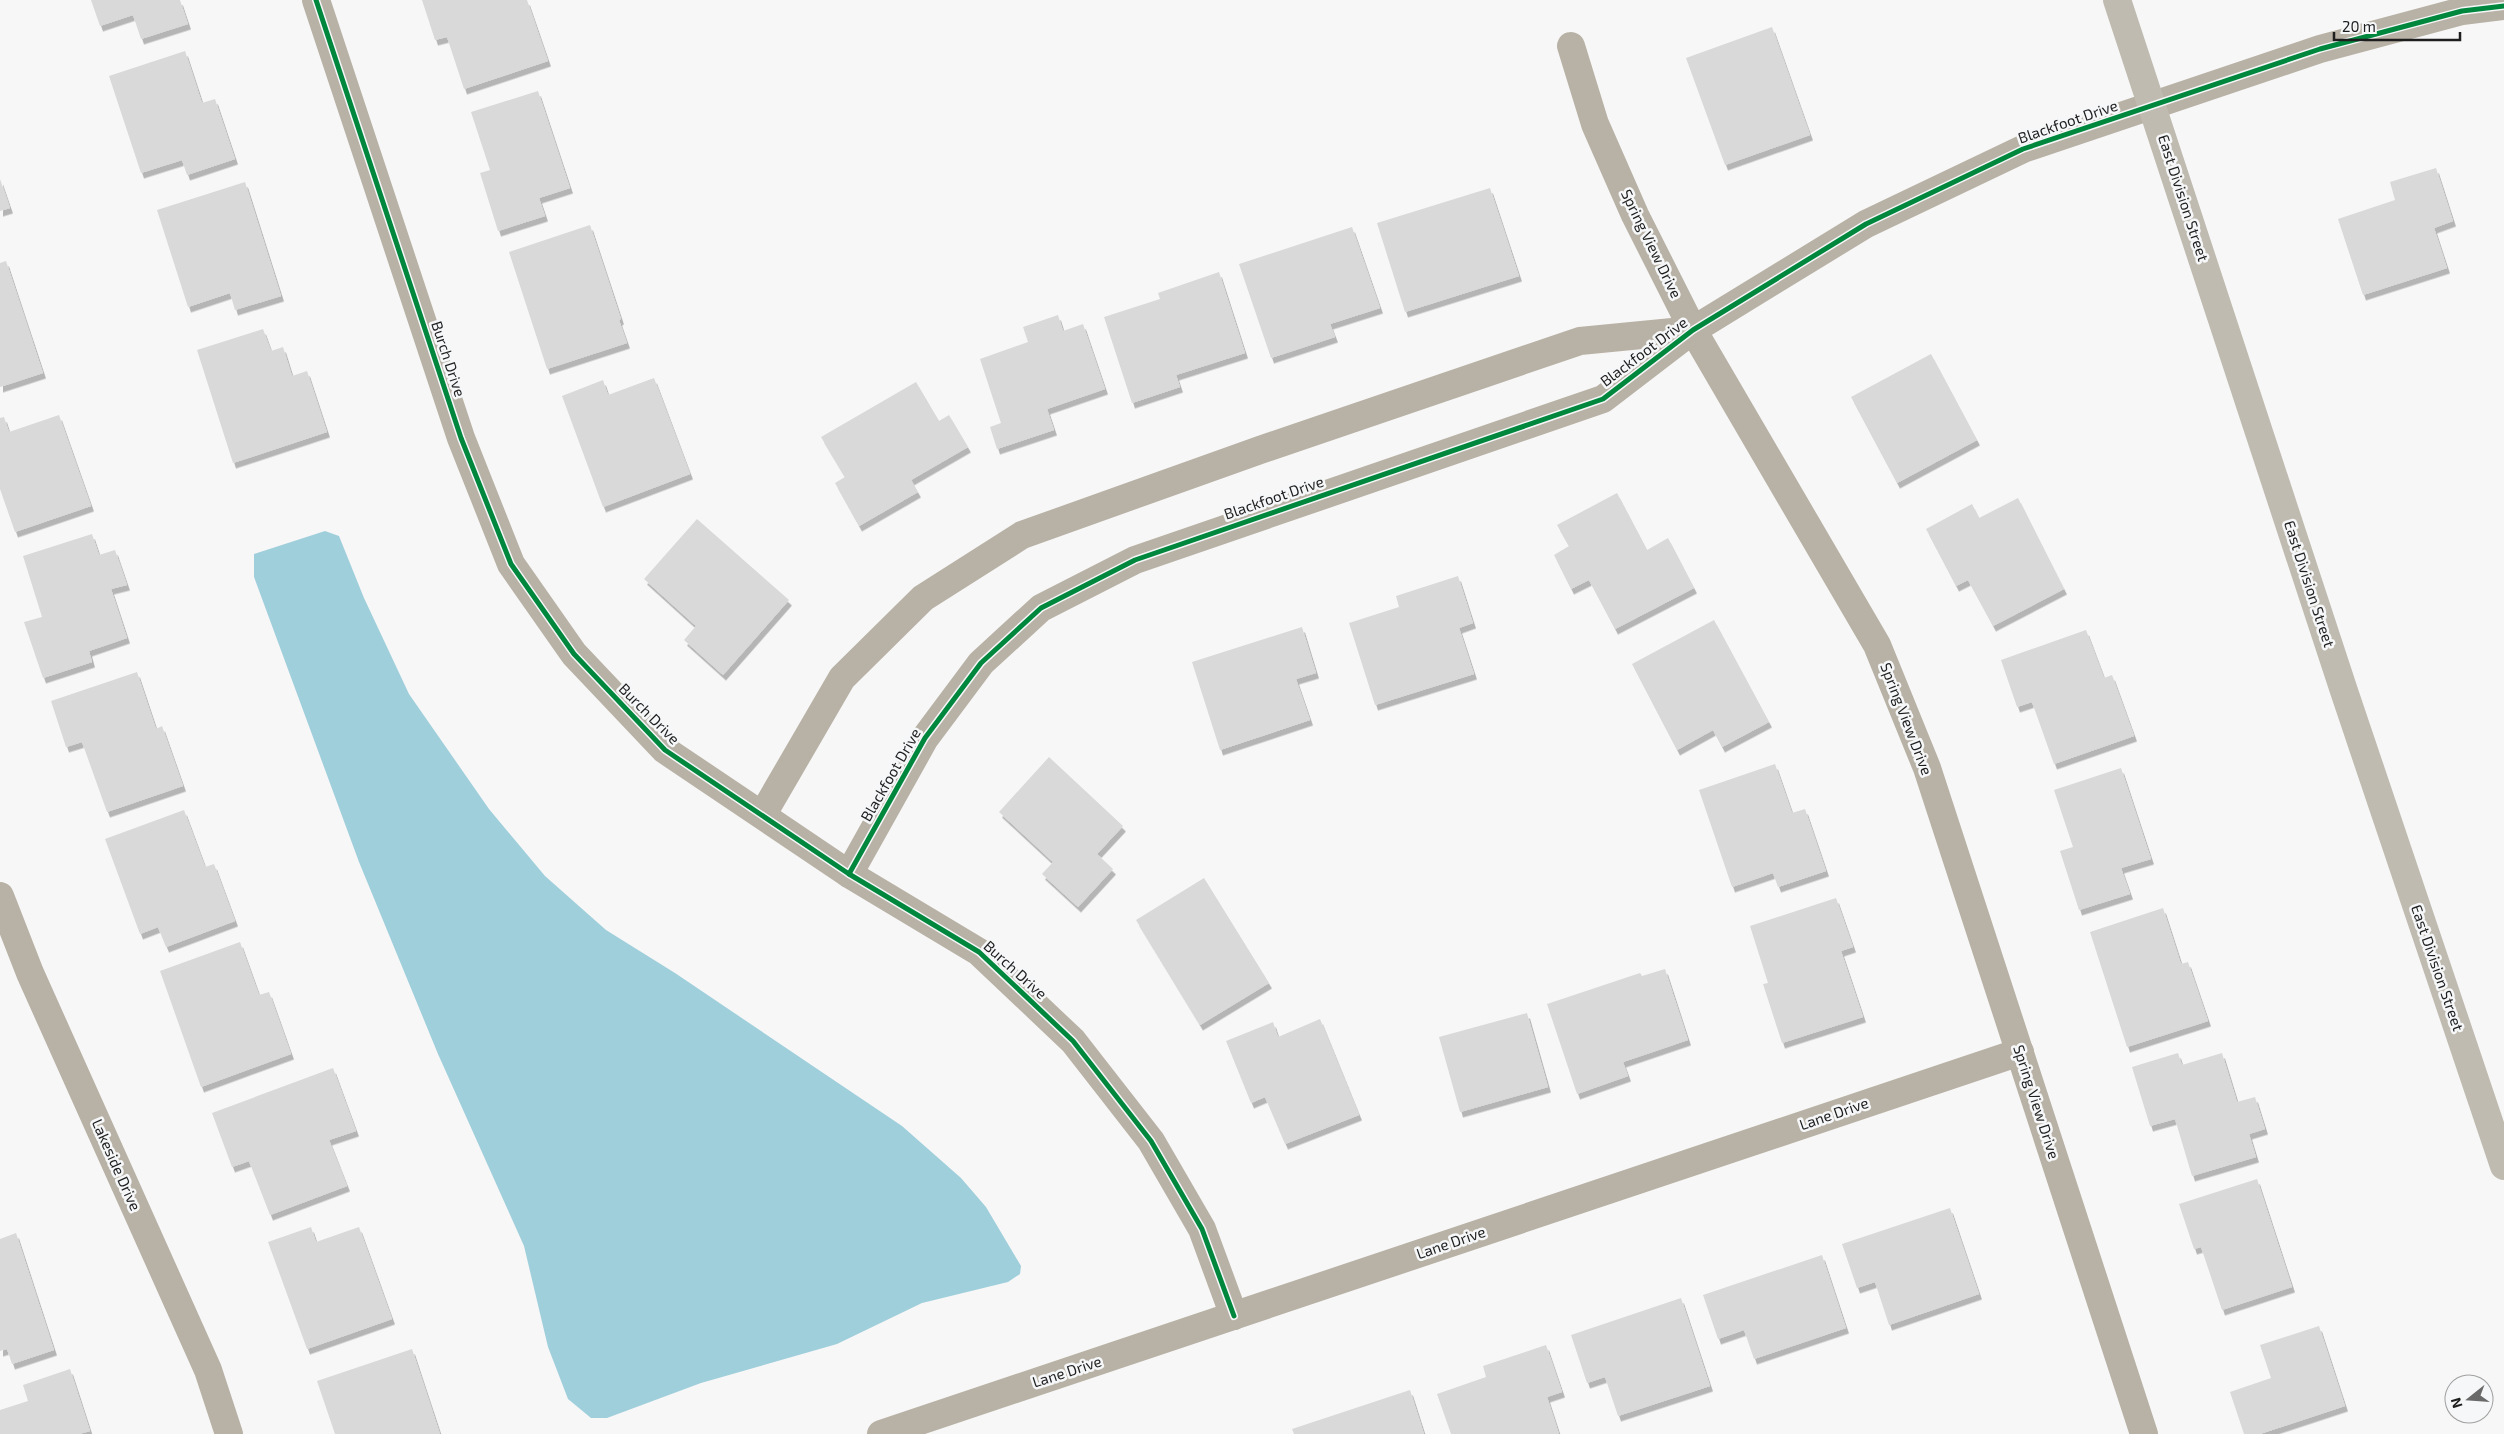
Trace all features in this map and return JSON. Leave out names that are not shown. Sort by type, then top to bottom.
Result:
[{"type":"street","name":"Burch Drive","points":[[316,0],[461,438],[511,564],[574,654],[665,750],[850,874],[979,952],[1073,1041],[1152,1141],[1202,1229],[1234,1316]]},
{"type":"street","name":"East Division Street","points":[[2117,0],[2341,681],[2504,1166]]},
{"type":"street","name":"Blackfoot Drive","points":[[850,874],[925,738],[981,662],[1041,608],[1135,560],[1603,399],[1693,330],[1866,224],[2023,149],[2320,49],[2462,12],[2504,6]]},
{"type":"street","name":"Spring View Drive","points":[[1571,46],[1595,124],[1635,215],[1693,330],[1878,645],[1927,768],[2144,1434]]},
{"type":"street","name":"Blackfoot Drive","points":[[763,814],[842,678],[923,598],[1022,535],[1260,450],[1580,341],[1693,330]]},
{"type":"street","name":"Lakeside Drive","points":[[0,896],[30,973],[208,1370],[229,1434]]},
{"type":"street","name":"Lane Drive","points":[[881,1434],[2020,1052]]},
{"type":"water","points":[[325,531],[339,536],[364,598],[409,694],[489,809],[545,876],[606,930],[675,973],[902,1126],[961,1178],[986,1207],[1021,1266],[1020,1274],[1008,1282],[922,1303],[837,1344],[701,1383],[607,1418],[591,1418],[568,1399],[548,1347],[524,1246],[438,1054],[359,862],[254,577],[254,554]]},
{"type":"building","points":[[91,0],[180,0],[188,24],[141,39],[133,15],[100,26]]},
{"type":"building","points":[[422,0],[527,0],[548,61],[464,89],[447,37],[435,40]]},
{"type":"building","points":[[1772,27],[1810,135],[1725,165],[1686,58]]},
{"type":"building","points":[[185,51],[202,103],[215,99],[235,159],[187,175],[182,160],[141,173],[109,76]]},
{"type":"building","points":[[538,91],[570,188],[539,198],[545,216],[498,231],[480,173],[490,170],[471,112]]},
{"type":"building","points":[[2436,168],[2453,221],[2434,228],[2447,268],[2363,295],[2338,219],[2395,200],[2390,182]]},
{"type":"building","points":[[0,179],[10,208],[0,211]]},
{"type":"building","points":[[245,182],[281,296],[235,310],[230,293],[188,307],[157,210]]},
{"type":"building","points":[[1490,188],[1519,276],[1405,312],[1377,223]]},
{"type":"building","points":[[590,225],[627,343],[547,369],[509,252]]},
{"type":"building","points":[[1352,227],[1380,308],[1330,324],[1335,337],[1271,358],[1239,264]]},
{"type":"building","points":[[6,261],[43,373],[0,387],[0,263]]},
{"type":"building","points":[[1219,272],[1245,353],[1176,375],[1180,387],[1132,403],[1104,317],[1160,299],[1158,293]]},
{"type":"building","points":[[1058,315],[1063,331],[1083,324],[1105,389],[1047,409],[1054,430],[997,449],[990,427],[1001,423],[980,359],[1028,342],[1023,327]]},
{"type":"building","points":[[263,329],[271,351],[283,347],[292,376],[307,371],[327,432],[233,463],[197,350]]},
{"type":"building","points":[[1931,354],[1977,440],[1897,483],[1851,397]]},
{"type":"building","points":[[654,378],[690,474],[603,507],[562,396],[603,380],[608,395]]},
{"type":"building","points":[[916,382],[939,421],[949,415],[968,447],[911,480],[918,492],[859,526],[835,483],[845,477],[821,437]]},
{"type":"building","points":[[59,415],[91,506],[15,532],[0,489],[0,418],[4,417],[9,432]]},
{"type":"building","points":[[1617,493],[1647,550],[1668,538],[1694,588],[1615,629],[1589,580],[1571,589],[1554,555],[1569,546],[1557,525]]},
{"type":"building","points":[[2018,498],[2064,589],[1993,626],[1968,580],[1956,586],[1926,529],[1972,504],[1979,518]]},
{"type":"building","points":[[697,519],[789,600],[723,675],[684,640],[696,626],[644,579]]},
{"type":"building","points":[[92,534],[99,555],[115,550],[127,585],[111,589],[127,638],[89,651],[92,662],[43,678],[24,622],[42,617],[23,556]]},
{"type":"building","points":[[1458,576],[1473,623],[1459,628],[1474,674],[1375,705],[1349,623],[1399,607],[1396,596]]},
{"type":"building","points":[[1714,620],[1769,722],[1722,747],[1713,730],[1677,750],[1632,664]]},
{"type":"building","points":[[1302,627],[1316,673],[1296,679],[1310,720],[1220,750],[1192,662]]},
{"type":"building","points":[[2086,630],[2104,678],[2112,675],[2134,736],[2054,764],[2032,702],[2017,707],[2001,660]]},
{"type":"building","points":[[137,672],[156,729],[162,726],[183,786],[107,812],[82,742],[66,747],[51,701]]},
{"type":"building","points":[[1049,757],[1123,826],[1097,854],[1113,869],[1078,907],[1042,874],[1053,862],[999,812]]},
{"type":"building","points":[[1775,764],[1792,813],[1805,809],[1826,871],[1778,887],[1773,873],[1732,887],[1699,790]]},
{"type":"building","points":[[2121,768],[2151,859],[2121,868],[2130,894],[2079,910],[2060,851],[2073,847],[2054,790]]},
{"type":"building","points":[[184,810],[205,867],[214,864],[235,921],[166,947],[158,927],[140,934],[105,839]]},
{"type":"building","points":[[1204,878],[1269,983],[1200,1025],[1136,920]]},
{"type":"building","points":[[1836,898],[1853,947],[1841,951],[1863,1017],[1782,1043],[1763,984],[1768,983],[1750,926]]},
{"type":"building","points":[[2163,908],[2181,964],[2188,962],[2208,1021],[2127,1047],[2090,932]]},
{"type":"building","points":[[240,942],[259,995],[269,992],[291,1054],[201,1087],[160,971]]},
{"type":"building","points":[[1665,969],[1688,1040],[1623,1062],[1628,1076],[1577,1094],[1547,1004],[1640,973],[1642,976]]},
{"type":"building","points":[[1527,1013],[1548,1087],[1460,1112],[1439,1037]]},
{"type":"building","points":[[1320,1019],[1359,1115],[1285,1144],[1265,1097],[1251,1103],[1226,1041],[1273,1022],[1278,1037]]},
{"type":"building","points":[[2178,1053],[2182,1065],[2222,1053],[2237,1102],[2255,1097],[2265,1129],[2249,1134],[2256,1157],[2192,1176],[2175,1119],[2150,1126],[2132,1067]]},
{"type":"building","points":[[333,1068],[356,1131],[329,1140],[347,1186],[270,1215],[249,1161],[232,1167],[212,1113]]},
{"type":"building","points":[[2257,1179],[2292,1287],[2222,1310],[2201,1247],[2194,1249],[2179,1204]]},
{"type":"building","points":[[1950,1208],[1979,1294],[1889,1325],[1875,1282],[1857,1288],[1842,1244]]},
{"type":"building","points":[[311,1227],[316,1242],[359,1227],[392,1319],[307,1349],[268,1242]]},
{"type":"building","points":[[16,1233],[54,1350],[12,1364],[7,1349],[0,1351],[0,1239]]},
{"type":"building","points":[[1822,1255],[1846,1328],[1754,1359],[1744,1330],[1718,1339],[1703,1295]]},
{"type":"building","points":[[1681,1298],[1710,1386],[1618,1416],[1605,1377],[1587,1383],[1571,1335]]},
{"type":"building","points":[[2319,1326],[2345,1406],[2260,1434],[2244,1434],[2230,1392],[2271,1378],[2260,1345]]},
{"type":"building","points":[[1546,1345],[1562,1392],[1547,1397],[1559,1434],[1451,1434],[1437,1394],[1486,1377],[1483,1366]]},
{"type":"building","points":[[412,1349],[440,1434],[335,1434],[317,1381]]},
{"type":"building","points":[[70,1369],[90,1431],[79,1434],[0,1434],[0,1410],[28,1401],[23,1385]]},
{"type":"building","points":[[1410,1390],[1424,1434],[1294,1434],[1292,1429]]},
{"type":"cycle path","points":[[316,0],[461,438],[511,564],[574,654],[665,750],[849,874],[979,952],[1073,1041],[1151,1141],[1202,1229],[1234,1316]]},
{"type":"cycle path","points":[[849,874],[925,738],[981,663],[1041,608],[1135,560],[1603,399],[1693,330],[1866,224],[2023,149],[2320,49],[2462,11],[2504,6]]}]
